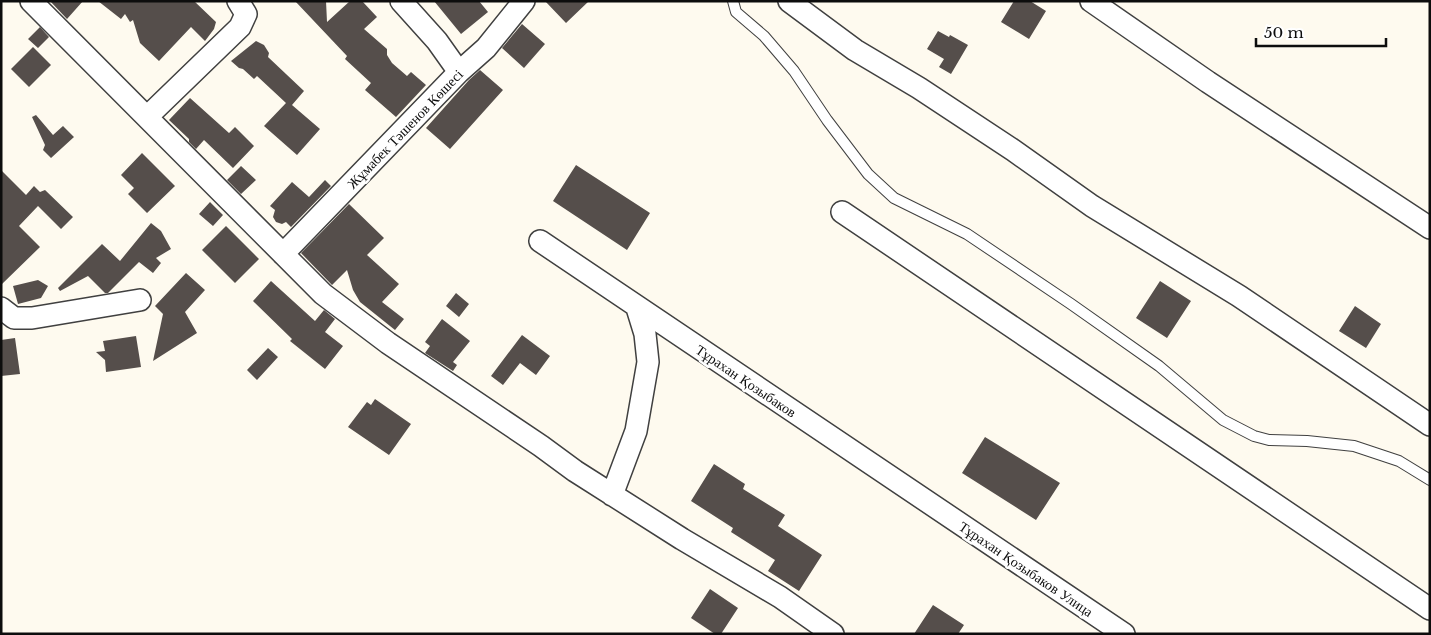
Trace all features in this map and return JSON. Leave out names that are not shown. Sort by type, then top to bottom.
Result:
[{"type":"street","points":[[31,1],[323,294],[388,343],[612,495],[780,597],[833,634]]},
{"type":"street","points":[[147,117],[240,27],[246,14],[238,1]]},
{"type":"street","points":[[401,1],[437,41],[460,72]]},
{"type":"street","name":"Жұмабек Тәшенов Көшесі","points":[[283,254],[460,72],[486,48],[524,1]]},
{"type":"street","points":[[789,1],[855,50],[919,88],[1013,150],[1092,206],[1240,296],[1430,425]]},
{"type":"street","points":[[1091,1],[1208,82],[1430,228]]},
{"type":"street","points":[[842,212],[1430,609]]},
{"type":"street","name":"Тұрахан Қозыбаков","points":[[540,241],[953,520]]},
{"type":"street","points":[[1,308],[14,318],[32,318],[140,300]]},
{"type":"street","points":[[612,495],[636,431],[648,362],[645,334],[637,308]]},
{"type":"street","name":"Тұрахан Қозыбаков Улица","points":[[953,520],[1124,634]]},
{"type":"lane","points":[[733,1],[736,12],[764,36],[794,71],[827,120],[868,174],[894,198],[967,234],[1072,304],[1159,366],[1223,420],[1254,436],[1270,440],[1306,441],[1354,446],[1398,461],[1430,480]]},
{"type":"building","points":[[50,1],[83,1],[67,19]]},
{"type":"building","points":[[98,1],[194,1],[216,22],[214,29],[205,41],[191,27],[159,61],[140,43],[133,20],[130,22],[125,14],[121,19]]},
{"type":"building","points":[[295,1],[326,1],[327,22],[350,1],[362,1],[377,17],[364,29],[387,49],[387,55],[392,63],[407,76],[411,72],[426,85],[396,117],[365,90],[371,83],[345,59],[347,56]]},
{"type":"building","points":[[434,1],[479,1],[488,12],[461,34]]},
{"type":"building","points":[[545,1],[589,1],[566,23]]},
{"type":"building","points":[[1014,1],[1030,1],[1046,11],[1029,39],[1001,22]]},
{"type":"building","points":[[522,24],[545,44],[524,68],[502,48]]},
{"type":"building","points":[[40,27],[49,37],[38,48],[28,39]]},
{"type":"building","points":[[938,31],[968,45],[951,74],[939,67],[944,59],[927,49]]},
{"type":"building","points":[[256,41],[264,45],[269,53],[268,57],[304,91],[292,105],[320,129],[297,155],[264,126],[286,103],[257,76],[254,79],[231,61]]},
{"type":"building","points":[[33,47],[51,65],[29,87],[11,69]]},
{"type":"building","points":[[480,70],[503,90],[450,149],[426,128]]},
{"type":"building","points":[[190,98],[229,133],[235,127],[254,146],[233,168],[204,140],[196,149],[189,142],[189,139],[169,120]]},
{"type":"building","points":[[36,115],[53,135],[63,126],[74,137],[51,158],[43,150],[45,145],[32,117]]},
{"type":"building","points":[[142,153],[175,186],[147,213],[128,194],[134,188],[121,175]]},
{"type":"building","points":[[576,165],[650,213],[627,250],[553,201]]},
{"type":"building","points":[[241,166],[256,180],[241,194],[227,180]]},
{"type":"building","points":[[1,170],[26,195],[34,186],[40,192],[45,190],[73,217],[61,229],[38,206],[19,226],[40,247],[1,285]]},
{"type":"building","points":[[325,180],[331,186],[291,227],[286,222],[282,224],[276,222],[273,217],[275,210],[270,206],[292,182],[309,197]]},
{"type":"building","points":[[210,202],[223,215],[213,226],[199,214]]},
{"type":"building","points":[[349,204],[384,238],[367,255],[399,284],[382,302],[404,319],[395,330],[360,302],[353,290],[347,270],[332,285],[301,253]]},
{"type":"building","points":[[151,223],[161,231],[171,249],[156,258],[161,263],[153,273],[139,262],[108,293],[105,293],[88,276],[60,291],[58,288],[102,244],[120,261]]},
{"type":"building","points":[[226,226],[259,259],[235,283],[202,250]]},
{"type":"building","points":[[186,273],[205,290],[185,312],[197,333],[153,361],[163,314],[155,306]]},
{"type":"building","points":[[38,280],[48,286],[41,298],[18,304],[13,286]]},
{"type":"building","points":[[271,281],[315,321],[324,310],[335,319],[325,332],[343,346],[325,369],[290,341],[292,339],[253,301]]},
{"type":"building","points":[[1160,281],[1191,301],[1167,338],[1136,318]]},
{"type":"building","points":[[456,293],[469,304],[459,317],[446,306]]},
{"type":"building","points":[[1355,306],[1381,324],[1366,348],[1339,331]]},
{"type":"building","points":[[442,319],[470,341],[453,362],[457,365],[453,371],[425,353],[430,346],[425,342]]},
{"type":"building","points":[[522,335],[550,356],[536,375],[520,363],[503,385],[491,376]]},
{"type":"building","points":[[136,336],[141,367],[106,372],[105,360],[96,352],[105,351],[103,341]]},
{"type":"building","points":[[15,338],[20,374],[1,376],[1,340]]},
{"type":"building","points":[[268,348],[278,357],[257,380],[247,370]]},
{"type":"building","points":[[375,399],[411,424],[389,455],[348,427],[367,402],[371,405]]},
{"type":"building","points":[[985,437],[1060,483],[1036,520],[962,473]]},
{"type":"building","points":[[714,464],[745,484],[743,489],[785,515],[778,526],[822,555],[799,591],[768,571],[775,560],[731,532],[733,528],[691,501]]},
{"type":"building","points":[[710,589],[738,608],[721,634],[715,634],[691,618]]},
{"type":"building","points":[[933,605],[964,625],[958,634],[914,634]]}]
